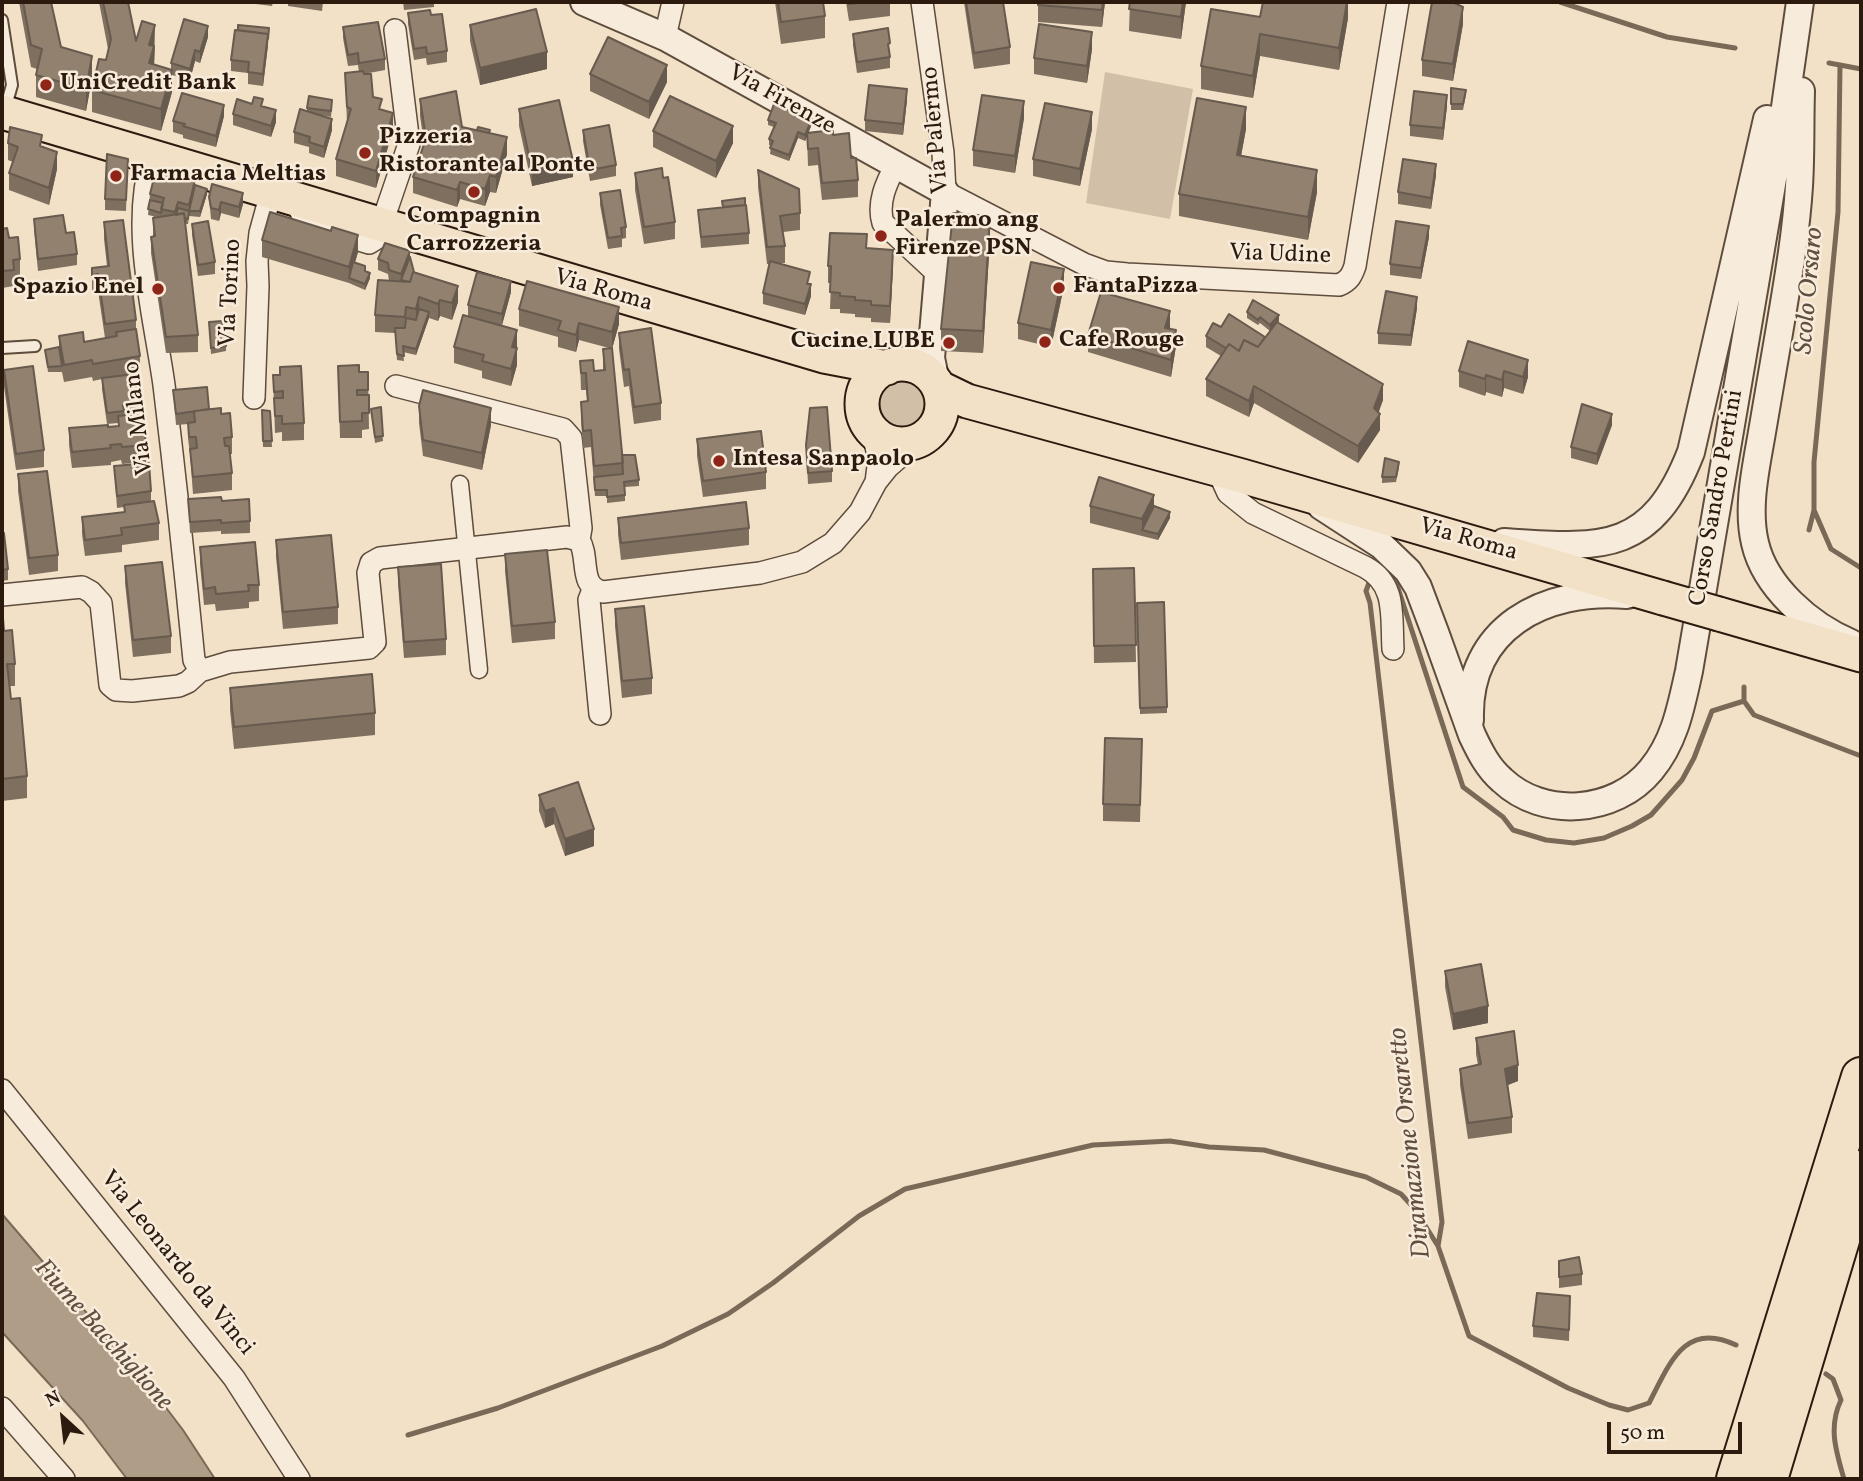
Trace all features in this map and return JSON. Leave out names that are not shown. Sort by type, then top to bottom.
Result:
[{"type":"highway","points":[[1736,1479],[1861,1077]]},
{"type":"highway","points":[[1768,1479],[1861,1170]]},
{"type":"main road","name":"Via Roma","points":[[3,114],[824,356],[894,366]]},
{"type":"main road","name":"Via Roma","points":[[824,356],[855,388],[867,418]]},
{"type":"main road","points":[[894,366],[914,366],[926,372],[937,384],[942,398],[942,411],[938,422],[925,437],[899,444],[889,442],[867,418],[863,395],[868,383],[894,366]]},
{"type":"main road","name":"Via Roma","points":[[937,384],[967,401],[1217,469],[1861,655]]},
{"type":"main road","name":"Via Roma","points":[[925,437],[971,416],[1002,411]]},
{"type":"street","name":"Via Firenze","points":[[584,2],[665,37],[945,192]]},
{"type":"street","points":[[665,37],[673,2]]},
{"type":"street","name":"Via Palermo","points":[[922,2],[943,153],[945,192],[932,342],[937,384]]},
{"type":"street","name":"Via Udine","points":[[945,192],[1084,264],[1106,272],[1192,279],[1339,285],[1352,275],[1355,265],[1398,2]]},
{"type":"street","name":"Corso Sandro Pertini","points":[[1456,538],[1573,547],[1599,544],[1637,529],[1669,500],[1691,453],[1752,178],[1800,2]]},
{"type":"street","name":"Corso Sandro Pertini","points":[[1800,2],[1799,188],[1752,508],[1754,541],[1761,561],[1773,581],[1791,602],[1810,619],[1861,648]]},
{"type":"street","name":"Corso Sandro Pertini","points":[[1302,494],[1381,545],[1408,571],[1425,606],[1472,735],[1490,767],[1513,789],[1536,801],[1574,807],[1606,800],[1632,788],[1649,773],[1663,755],[1674,733],[1689,671],[1784,114],[1800,2]]},
{"type":"street","points":[[383,227],[409,144],[395,30]]},
{"type":"street","name":"Via Milano","points":[[152,158],[142,197],[144,236],[164,386],[194,660],[200,671]]},
{"type":"street","points":[[896,165],[882,201],[883,223],[939,275]]},
{"type":"street","name":"Via Torino","points":[[254,398],[260,233],[283,196]]},
{"type":"street","points":[[894,366],[918,356],[932,342]]},
{"type":"street","points":[[396,386],[564,429],[570,438],[581,528],[579,540],[584,548],[588,584],[593,590],[603,592],[721,579],[760,573],[802,562],[833,543],[860,512],[876,482],[888,467],[925,437]]},
{"type":"street","points":[[867,418],[878,459],[876,482]]},
{"type":"street","points":[[1217,469],[1228,493],[1253,513],[1375,572],[1385,582],[1390,598],[1393,649]]},
{"type":"street","points":[[460,484],[479,670]]},
{"type":"street","points":[[2,595],[82,587],[91,592],[101,603],[110,685],[116,690],[132,691],[179,686],[200,671],[230,662],[369,648],[375,642],[368,573],[371,563],[380,558],[567,537],[579,540]]},
{"type":"street","points":[[593,590],[589,600],[600,714]]},
{"type":"street","name":"Corso Sandro Pertini","points":[[1472,735],[1472,693],[1478,668],[1490,644],[1508,625],[1532,610],[1557,600],[1614,594],[1663,598]]},
{"type":"street","name":"Via Leonardo da Vinci","points":[[2,1090],[234,1378],[299,1479]]},
{"type":"street","points":[[2,1408],[64,1479]]},
{"type":"lane","points":[[2,20],[12,85],[3,114]]},
{"type":"lane","points":[[2,348],[35,346]]},
{"type":"shaded area","points":[[1105,72],[1193,89],[1170,219],[1086,203]]},
{"type":"shaded area","points":[[903,381],[920,388],[927,405],[920,422],[903,429],[886,422],[879,405],[886,388]]},
{"type":"water","name":"Fiume Bacchiglione","points":[[2,1214],[151,1388],[215,1479],[127,1479],[83,1421],[2,1332]]},
{"type":"building","points":[[23,2],[51,2],[61,47],[92,56],[86,89],[36,75],[42,49],[31,45]]},
{"type":"building","points":[[103,2],[128,2],[136,41],[142,21],[155,25],[149,45],[154,46],[149,63],[172,70],[161,109],[92,90],[99,59],[106,60],[111,39]]},
{"type":"building","points":[[778,2],[823,2],[825,16],[781,22]]},
{"type":"building","points":[[966,2],[1003,2],[1010,47],[974,53]]},
{"type":"building","points":[[1038,2],[1103,2],[1102,10],[1038,5]]},
{"type":"building","points":[[1130,2],[1183,2],[1181,17],[1129,9]]},
{"type":"building","points":[[1263,2],[1347,2],[1339,48],[1260,34],[1253,76],[1201,66],[1211,9],[1260,17]]},
{"type":"building","points":[[1432,2],[1452,2],[1463,7],[1453,64],[1422,60]]},
{"type":"building","points":[[536,9],[547,52],[480,68],[470,25]]},
{"type":"building","points":[[430,10],[431,15],[442,14],[447,51],[427,54],[426,47],[414,49],[408,13]]},
{"type":"building","points":[[184,19],[208,26],[200,52],[195,50],[190,69],[171,63]]},
{"type":"building","points":[[378,22],[385,59],[359,63],[358,53],[348,55],[343,27]]},
{"type":"building","points":[[1039,24],[1092,32],[1087,66],[1034,58]]},
{"type":"building","points":[[238,25],[269,28],[268,39],[268,34],[238,30]]},
{"type":"building","points":[[888,28],[890,57],[857,62],[853,34]]},
{"type":"building","points":[[235,30],[268,34],[263,74],[248,72],[249,62],[231,60]]},
{"type":"building","points":[[608,37],[667,65],[649,102],[590,74]]},
{"type":"building","name":"Pizzeria Ristorante al Ponte","points":[[363,71],[364,74],[371,74],[373,97],[382,99],[379,109],[393,113],[376,171],[336,159],[351,109],[347,107],[345,73]]},
{"type":"building","points":[[869,85],[907,89],[903,124],[865,120]]},
{"type":"building","points":[[1451,88],[1466,90],[1463,104],[1451,104]]},
{"type":"building","points":[[456,91],[462,127],[507,137],[496,177],[490,175],[485,189],[460,182],[457,190],[413,177],[426,138],[420,99]]},
{"type":"building","points":[[1414,91],[1447,95],[1443,128],[1410,125]]},
{"type":"building","points":[[182,93],[224,105],[216,136],[173,121]]},
{"type":"building","points":[[982,95],[1024,101],[1015,156],[973,150]]},
{"type":"building","points":[[309,96],[332,100],[331,111],[307,108]]},
{"type":"building","points":[[670,96],[733,126],[716,161],[653,131]]},
{"type":"building","points":[[254,97],[263,99],[261,106],[276,110],[271,126],[233,114],[237,99],[252,104]]},
{"type":"building","points":[[1197,98],[1246,107],[1237,155],[1317,170],[1308,217],[1179,194]]},
{"type":"building","points":[[559,100],[573,161],[532,170],[519,109]]},
{"type":"building","points":[[1045,103],[1092,112],[1080,169],[1033,159]]},
{"type":"building","points":[[774,104],[812,119],[805,135],[798,132],[789,155],[770,148],[773,141],[769,139],[776,123],[768,120]]},
{"type":"building","points":[[300,109],[332,119],[324,147],[309,142],[310,137],[294,132]]},
{"type":"building","points":[[609,125],[616,165],[590,170],[583,130]]},
{"type":"building","points":[[10,127],[42,135],[40,146],[57,152],[49,188],[9,173],[18,147],[8,143]]},
{"type":"building","points":[[478,127],[490,130],[489,133],[477,130]]},
{"type":"building","points":[[833,130],[833,135],[849,133],[851,158],[856,158],[858,180],[822,183],[818,148],[808,149],[807,133]]},
{"type":"building","points":[[107,154],[128,159],[126,200],[105,199]]},
{"type":"building","points":[[1403,159],[1436,164],[1431,198],[1398,192]]},
{"type":"building","points":[[662,168],[663,178],[668,177],[675,222],[644,227],[635,173]]},
{"type":"building","points":[[156,170],[195,180],[189,205],[178,202],[175,212],[161,209],[164,198],[150,194]]},
{"type":"building","points":[[758,170],[799,189],[800,213],[780,216],[785,246],[767,247]]},
{"type":"building","points":[[212,184],[243,193],[239,207],[221,202],[219,210],[211,208],[209,197]]},
{"type":"building","points":[[195,185],[207,189],[200,211],[189,211]]},
{"type":"building","points":[[620,190],[626,227],[621,228],[622,236],[608,238],[600,193]]},
{"type":"building","points":[[745,198],[745,205],[723,207],[722,201]]},
{"type":"building","points":[[150,200],[163,203],[161,213],[148,209]]},
{"type":"building","points":[[746,205],[749,233],[701,237],[698,210]]},
{"type":"building","points":[[178,208],[189,211],[188,219],[184,213],[176,215]]},
{"type":"building","points":[[270,212],[331,231],[332,227],[358,235],[349,267],[262,240]]},
{"type":"building","points":[[184,213],[198,335],[166,337],[151,237],[155,236],[153,218]]},
{"type":"building","points":[[953,213],[990,216],[983,331],[941,329]]},
{"type":"building","points":[[63,215],[66,233],[74,232],[77,254],[38,259],[34,219]]},
{"type":"building","points":[[123,220],[136,320],[105,324],[98,274],[92,275],[92,268],[109,266],[104,222]]},
{"type":"building","points":[[208,221],[215,262],[198,265],[192,224]]},
{"type":"building","points":[[1396,221],[1429,226],[1421,268],[1390,264]]},
{"type":"building","points":[[7,228],[9,238],[18,237],[20,259],[13,260],[14,270],[2,271],[2,229]]},
{"type":"building","points":[[830,233],[867,234],[866,248],[893,250],[890,306],[871,305],[871,301],[855,300],[855,297],[830,292]]},
{"type":"building","points":[[385,243],[410,251],[401,274],[389,270],[388,263],[378,259]]},
{"type":"building","points":[[410,257],[414,272],[410,282],[401,280]]},
{"type":"building","points":[[770,261],[810,272],[807,284],[811,284],[805,304],[763,293]]},
{"type":"building","points":[[353,262],[365,266],[365,271],[370,273],[365,284],[349,278]]},
{"type":"building","points":[[1031,262],[1064,269],[1051,330],[1018,323]]},
{"type":"building","points":[[413,272],[458,286],[452,303],[440,300],[438,304],[419,297],[416,309],[406,307],[405,317],[375,315],[378,280],[410,282]]},
{"type":"building","points":[[477,272],[511,281],[502,314],[468,305]]},
{"type":"building","points":[[527,281],[619,307],[612,332],[579,323],[576,335],[558,330],[561,321],[519,309]]},
{"type":"building","points":[[1386,291],[1417,297],[1411,335],[1378,333]]},
{"type":"building","points":[[1101,292],[1170,311],[1165,328],[1176,330],[1171,360],[1088,335]]},
{"type":"building","points":[[1253,300],[1279,315],[1270,325],[1247,312]]},
{"type":"building","points":[[419,309],[429,312],[416,349],[403,346],[404,356],[397,354],[395,328],[405,328],[406,318],[416,320]]},
{"type":"building","points":[[1229,314],[1265,337],[1258,347],[1244,340],[1239,351],[1229,344],[1226,348],[1206,336],[1213,323],[1221,327]]},
{"type":"building","points":[[463,315],[517,330],[512,347],[517,348],[511,369],[482,361],[484,355],[454,347]]},
{"type":"building","points":[[222,321],[226,346],[211,348],[209,322]]},
{"type":"building","points":[[1277,322],[1383,384],[1374,408],[1380,414],[1358,446],[1254,386],[1249,401],[1206,379],[1229,344],[1239,351],[1244,340],[1258,347]]},
{"type":"building","points":[[651,328],[661,403],[634,407],[629,369],[624,370],[619,333]]},
{"type":"building","points":[[136,329],[140,356],[93,364],[92,360],[64,365],[59,336],[83,332],[84,342],[117,336],[116,332]]},
{"type":"building","points":[[1468,341],[1528,360],[1523,377],[1504,371],[1502,380],[1486,375],[1485,379],[1459,371]]},
{"type":"building","points":[[59,347],[62,366],[48,367],[45,350]]},
{"type":"building","points":[[612,348],[623,463],[594,466],[591,430],[583,431],[581,402],[588,401],[586,373],[581,373],[580,361],[593,360],[594,371],[605,370],[603,349]]},
{"type":"building","points":[[359,365],[359,372],[368,372],[368,390],[357,390],[357,395],[369,395],[369,413],[362,413],[362,421],[340,422],[338,366]]},
{"type":"building","points":[[33,366],[44,450],[16,454],[4,370]]},
{"type":"building","points":[[301,366],[304,423],[282,424],[282,416],[275,416],[274,398],[283,398],[283,391],[274,392],[273,375],[280,375],[280,367]]},
{"type":"building","points":[[135,374],[138,403],[123,405],[124,411],[107,413],[102,378]]},
{"type":"building","points":[[207,387],[209,409],[176,414],[173,390]]},
{"type":"building","points":[[423,390],[491,408],[482,453],[423,440],[419,406]]},
{"type":"building","points":[[1582,404],[1612,414],[1597,454],[1571,447]]},
{"type":"building","points":[[381,407],[383,436],[375,437],[371,409]]},
{"type":"building","points":[[827,407],[832,471],[808,473],[806,445],[810,408]]},
{"type":"building","points":[[221,408],[221,414],[230,413],[232,437],[224,438],[225,446],[229,446],[232,473],[193,477],[190,449],[197,448],[196,437],[189,437],[188,423],[195,422],[194,411]]},
{"type":"building","points":[[262,410],[270,411],[272,441],[263,441]]},
{"type":"building","points":[[138,414],[140,428],[144,428],[146,445],[110,445],[111,448],[72,452],[69,428],[119,426],[118,416]]},
{"type":"building","points":[[761,431],[766,472],[703,481],[697,439]]},
{"type":"building","points":[[622,455],[635,455],[639,480],[624,482],[625,495],[607,497],[607,490],[595,490],[594,477],[623,474]]},
{"type":"building","points":[[1385,458],[1399,462],[1396,477],[1382,477]]},
{"type":"building","points":[[149,463],[151,491],[117,496],[114,466]]},
{"type":"building","points":[[47,471],[58,555],[29,558],[18,474]]},
{"type":"building","points":[[1099,477],[1154,495],[1142,519],[1090,506]]},
{"type":"building","points":[[221,497],[222,501],[249,499],[250,521],[190,522],[188,499]]},
{"type":"building","points":[[154,501],[159,523],[121,528],[122,535],[85,540],[82,517],[125,512],[124,505]]},
{"type":"building","points":[[746,502],[749,528],[621,543],[618,518]]},
{"type":"building","points":[[1154,506],[1170,512],[1158,534],[1142,530]]},
{"type":"building","points":[[2,533],[8,569],[2,570]]},
{"type":"building","points":[[331,535],[338,607],[283,612],[276,540]]},
{"type":"building","points":[[255,542],[259,585],[248,585],[249,591],[216,594],[215,587],[204,589],[200,547]]},
{"type":"building","points":[[547,550],[555,622],[512,626],[505,554]]},
{"type":"building","points":[[162,562],[171,636],[133,640],[125,566]]},
{"type":"building","points":[[441,564],[446,639],[404,642],[398,567]]},
{"type":"building","points":[[1134,568],[1136,645],[1094,646],[1093,569]]},
{"type":"building","points":[[1164,602],[1167,707],[1140,708],[1137,603]]},
{"type":"building","points":[[644,606],[652,678],[622,681],[615,609]]},
{"type":"building","points":[[2,618],[4,631],[12,630],[15,664],[7,664],[11,699],[20,698],[27,776],[2,779]]},
{"type":"building","points":[[372,674],[375,713],[234,727],[230,688]]},
{"type":"building","points":[[1105,738],[1142,739],[1140,805],[1103,804]]},
{"type":"building","points":[[578,782],[594,829],[565,839],[554,808],[545,811],[539,795]]},
{"type":"building","points":[[1481,964],[1488,1006],[1453,1014],[1445,971]]},
{"type":"building","points":[[1514,1031],[1518,1065],[1505,1069],[1512,1117],[1468,1123],[1460,1069],[1481,1064],[1476,1038]]},
{"type":"building","points":[[1579,1257],[1582,1274],[1559,1277],[1559,1261]]},
{"type":"building","points":[[1537,1293],[1570,1296],[1569,1330],[1533,1326]]},
{"type":"waterway","name":"Scolo Orsaro","points":[[1560,2],[1667,37],[1735,48]]},
{"type":"waterway","name":"Scolo Orsaro","points":[[1809,530],[1814,510],[1814,462],[1838,212],[1840,65],[1829,63]]},
{"type":"waterway","points":[[1840,65],[1861,69]]},
{"type":"waterway","points":[[1814,510],[1831,549],[1861,568]]},
{"type":"waterway","name":"Diramazione Orsaretto","points":[[1378,563],[1397,585],[1463,787],[1503,817],[1513,830],[1546,840],[1574,843],[1604,838],[1632,826],[1651,815],[1682,780],[1694,758],[1712,711],[1744,701]]},
{"type":"waterway","name":"Diramazione Orsaretto","points":[[1369,583],[1366,591],[1370,603],[1442,1222],[1438,1246],[1469,1336],[1568,1388],[1628,1410],[1649,1403],[1672,1361],[1680,1350],[1691,1342],[1703,1338],[1718,1339],[1736,1345]]},
{"type":"waterway","name":"Scolo Orsaro","points":[[1744,687],[1744,701],[1754,715],[1861,756]]},
{"type":"waterway","points":[[408,1435],[498,1408],[662,1346],[728,1314],[773,1283],[859,1216],[905,1189],[1093,1145],[1170,1141],[1209,1147],[1264,1150],[1366,1177],[1401,1194],[1414,1208],[1438,1246]]},
{"type":"waterway","name":"Diramazione Orsaretto","points":[[1826,1374],[1833,1379],[1841,1400],[1834,1429],[1844,1479]]},
{"type":"place","name":"UniCredit Bank","points":[[46,85]]},
{"type":"place","name":"Pizzeria Ristorante al Ponte","points":[[365,153]]},
{"type":"place","name":"Farmacia Meltias","points":[[116,176]]},
{"type":"place","name":"Compagnin Carrozzeria","points":[[474,192]]},
{"type":"place","name":"Palermo ang Firenze PSN","points":[[881,236]]},
{"type":"place","name":"FantaPizza","points":[[1059,288]]},
{"type":"place","name":"Spazio Enel","points":[[158,289]]},
{"type":"place","name":"Cafe Rouge","points":[[1045,342]]},
{"type":"place","name":"Cucine LUBE","points":[[949,343]]},
{"type":"place","name":"Intesa Sanpaolo","points":[[719,461]]}]
